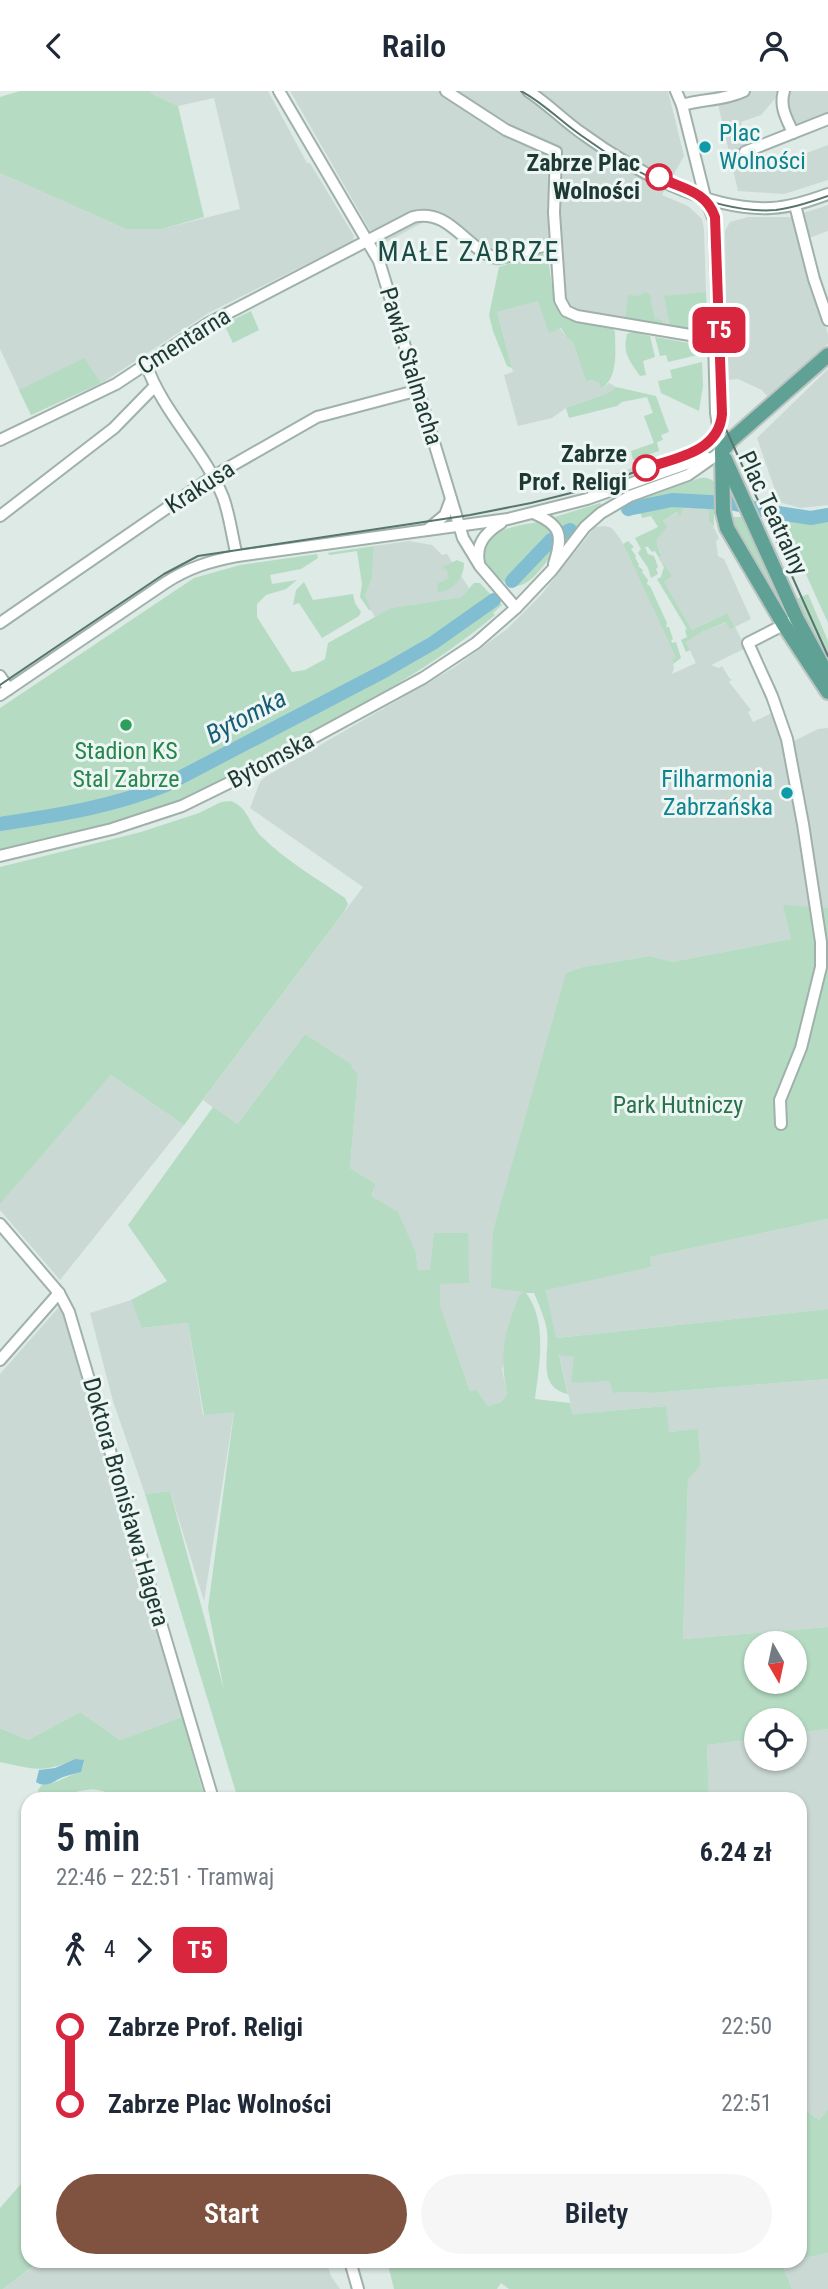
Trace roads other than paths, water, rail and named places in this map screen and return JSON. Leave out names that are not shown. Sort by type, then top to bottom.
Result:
[{"type":"main road","points":[[722,451],[730,440],[828,355]]},
{"type":"main road","name":"Plac Teatralny","points":[[722,451],[723,512],[727,528],[828,676]]},
{"type":"main road","name":"Plac Teatralny","points":[[722,451],[751,518],[790,622],[828,692]]},
{"type":"street","name":"Pawła Stalmacha","points":[[279,91],[383,271],[458,527]]},
{"type":"street","points":[[446,91],[506,130],[556,152],[554,213],[561,300],[566,311],[588,318],[714,339]]},
{"type":"street","points":[[682,104],[718,99],[744,91]]},
{"type":"street","points":[[784,91],[781,104],[793,133]]},
{"type":"street","points":[[529,92],[606,150],[671,185],[705,197],[730,205],[773,208],[795,205],[828,194]]},
{"type":"street","points":[[0,675],[4,692],[181,573],[204,563],[237,556],[508,519],[587,499],[722,451],[717,422],[714,339],[718,331],[714,226],[682,104],[676,92]]},
{"type":"street","points":[[745,152],[828,119]]},
{"type":"street","points":[[795,205],[814,279],[828,320]]},
{"type":"street","name":"Cmentarna","points":[[0,440],[116,384],[207,324],[421,215],[441,220],[493,257],[506,256],[544,244],[556,244]]},
{"type":"street","points":[[146,364],[155,386],[223,498],[237,556]]},
{"type":"street","points":[[0,516],[114,428],[155,386]]},
{"type":"street","name":"Krakusa","points":[[0,623],[212,477],[317,417],[419,390]]},
{"type":"street","name":"Bytomska","points":[[0,856],[137,823],[205,796],[423,678],[483,638],[516,608],[552,570],[585,527],[610,506],[688,475],[722,451]]},
{"type":"street","points":[[425,531],[441,519],[451,499],[470,520],[508,519]]},
{"type":"street","points":[[533,513],[550,522],[558,531],[559,547],[552,570]]},
{"type":"street","points":[[480,566],[477,555],[482,540],[492,529],[508,519]]},
{"type":"street","points":[[458,527],[480,566],[516,608]]},
{"type":"street","points":[[781,1123],[780,1100],[801,1048],[821,967],[821,942],[787,739],[772,696],[748,643],[790,622]]},
{"type":"street","name":"Doktora Bronisława Hagera","points":[[0,1224],[58,1293],[69,1312],[212,1792]]},
{"type":"street","points":[[0,1360],[58,1293]]},
{"type":"street","points":[[352,2268],[358,2289]]},
{"type":"water","points":[[75,1759],[84,1760],[81,1772],[47,1785],[36,1782],[39,1770],[55,1768]]},
{"type":"waterway","name":"Bytomka","points":[[628,509],[672,500],[730,503],[811,518],[828,515]]},
{"type":"waterway","name":"Bytomka","points":[[566,532],[570,530]]},
{"type":"waterway","name":"Bytomka","points":[[512,581],[551,540]]},
{"type":"waterway","name":"Bytomka","points":[[0,824],[105,805],[166,785],[386,670],[433,643],[494,600]]},
{"type":"tunnel","points":[[731,155],[745,152]]},
{"type":"tram line","points":[[521,91],[602,150],[649,177],[700,198],[726,206],[776,210],[828,196]]},
{"type":"tram line","name":"T5","points":[[646,468],[704,447],[717,433],[722,414],[715,217],[710,205],[701,195],[659,177]]},
{"type":"tram line","points":[[0,685],[164,574],[198,556],[470,515],[531,503],[591,488],[703,447],[717,433],[722,414],[716,226],[709,204],[690,190]]},
{"type":"tram line","points":[[720,416],[828,656]]},
{"type":"place","name":"Plac Wolności","points":[[705,147]]},
{"type":"place","name":"Zabrze Plac Wolności","points":[[659,177]]},
{"type":"place","name":"Zabrze Prof. Religi","points":[[646,468]]},
{"type":"place","name":"Stadion KS Stal Zabrze","points":[[126,725]]},
{"type":"place","name":"Filharmonia Zabrzańska","points":[[787,793]]},
{"type":"district","name":"MAŁE ZABRZE","points":[[469,251]]},
{"type":"park label","name":"Park Hutniczy","points":[[678,1105]]}]
